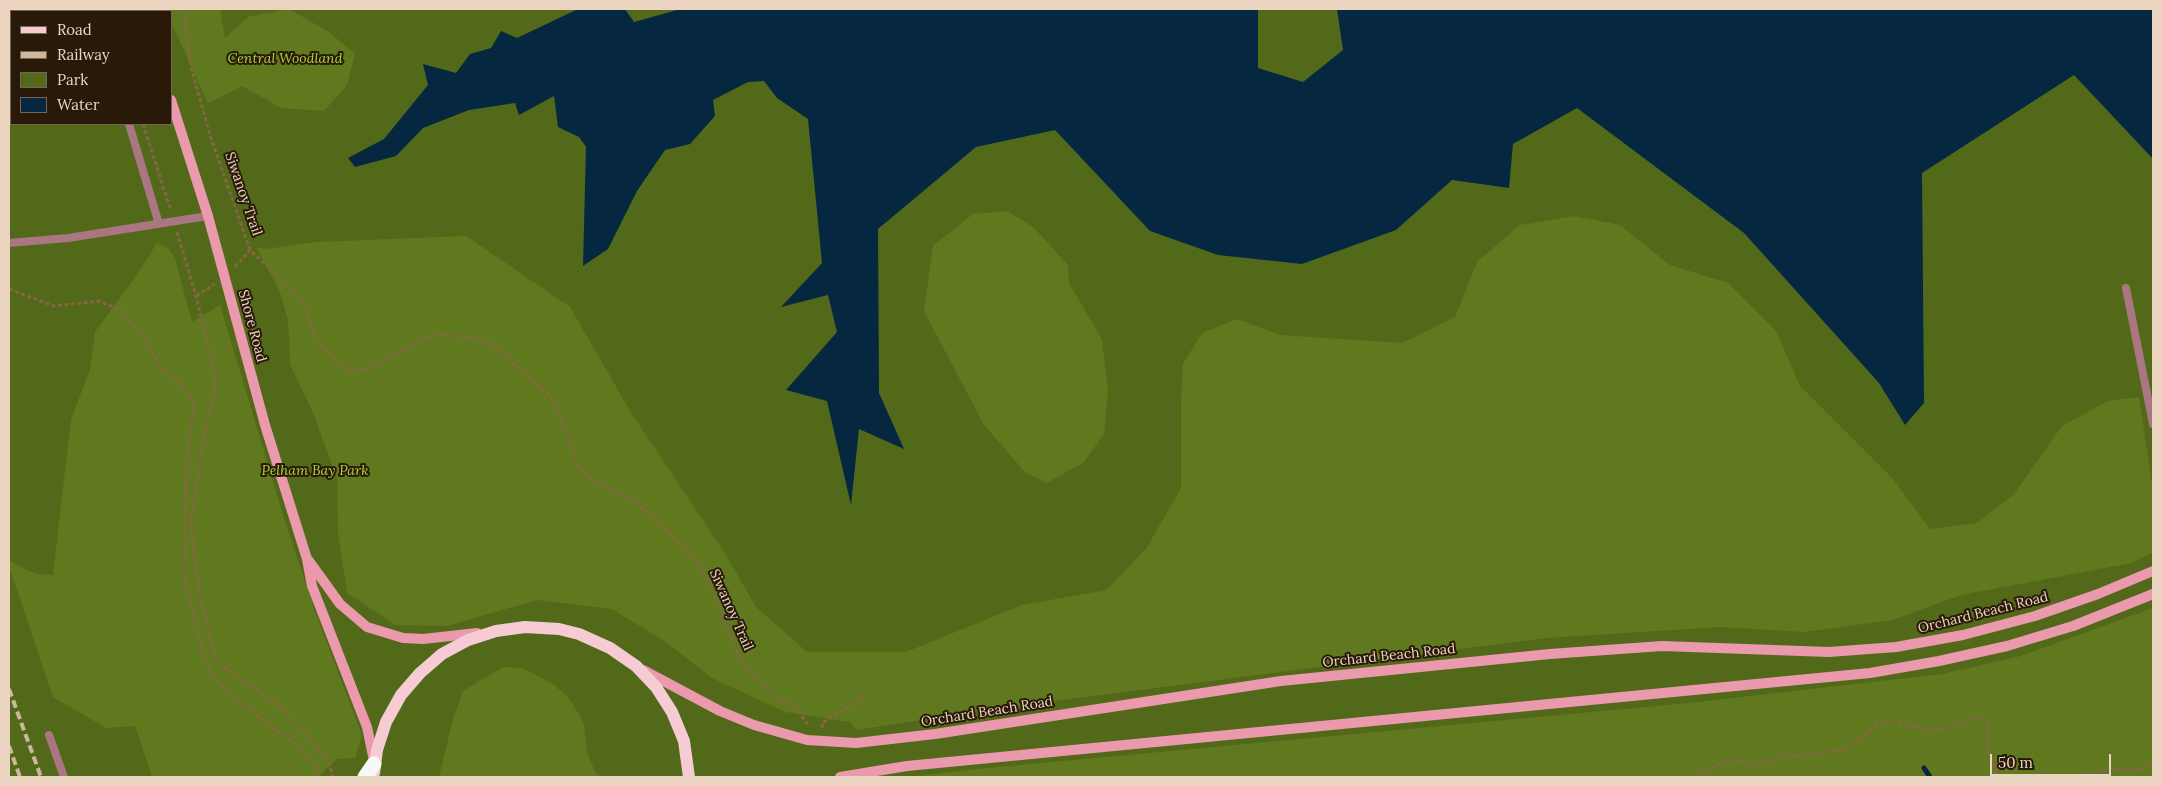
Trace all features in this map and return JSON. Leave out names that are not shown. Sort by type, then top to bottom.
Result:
[{"type":"highway","points":[[365,777],[374,771]]},
{"type":"main road","points":[[374,771],[386,722],[401,695],[430,663],[455,646],[496,631],[534,627],[573,632],[610,648],[636,666],[656,687],[672,712],[684,741],[689,777]]},
{"type":"street","name":"Shore Road","points":[[172,103],[208,216],[265,425],[307,559],[312,586],[367,727],[374,771]]},
{"type":"street","name":"Shore Road","points":[[307,559],[344,609],[367,627],[379,632],[403,638],[423,639],[496,631]]},
{"type":"street","name":"Orchard Beach Road","points":[[636,666],[736,718],[790,736],[817,741],[856,744],[1281,681],[1584,651],[1694,645],[1829,652],[1896,647],[1962,636],[2035,616],[2090,597],[2153,571]]},
{"type":"street","points":[[840,777],[926,764],[1870,673],[1939,662],[2007,646],[2073,626],[2153,594]]},
{"type":"lane","points":[[129,125],[159,224]]},
{"type":"lane","points":[[9,243],[68,238],[208,216]]},
{"type":"lane","points":[[2126,288],[2153,424]]},
{"type":"lane","points":[[49,735],[64,777]]},
{"type":"path","name":"Siwanoy Trail","points":[[184,9],[191,67],[211,138],[250,250],[297,293],[307,313],[315,337],[330,355],[349,371],[370,369],[423,338],[446,334],[490,342],[550,396],[569,437],[579,470],[592,480],[634,500],[672,535],[697,562],[713,593],[743,665],[774,698],[796,706],[817,741]]},
{"type":"path","points":[[9,290],[54,306],[99,301],[122,310],[142,334],[159,363],[190,395],[194,406],[187,457],[184,577],[202,649],[212,673],[226,690],[295,745],[316,769],[320,777]]},
{"type":"path","points":[[196,296],[211,351],[215,374],[215,392],[204,440],[191,523],[199,591],[216,661],[278,705],[327,757],[333,777]]},
{"type":"path","points":[[817,741],[822,736],[822,723],[852,705],[867,690]]},
{"type":"path","points":[[1694,777],[1727,760],[1753,764],[1768,763],[1781,756],[1808,755],[1842,750],[1865,736],[1877,724],[1888,719],[1930,731],[1949,728],[1979,717],[1987,721],[1989,752],[1998,777]]},
{"type":"path","points":[[2078,777],[2109,769],[2136,770],[2153,764]]},
{"type":"green space","name":"Pelham Bay Park","points":[[9,9],[2153,9],[2153,777],[9,777]]},
{"type":"green space","name":"Central Woodland","points":[[220,9],[225,38],[248,17],[289,9],[329,32],[355,54],[347,85],[324,111],[281,108],[242,86],[208,103],[172,24],[172,10],[166,10]]},
{"type":"green space","points":[[1007,211],[1033,227],[1068,265],[1069,283],[1102,340],[1108,390],[1104,434],[1084,462],[1047,483],[1026,473],[984,425],[924,311],[933,246],[973,214]]},
{"type":"green space","points":[[1575,216],[1620,225],[1670,265],[1728,283],[1776,331],[1800,386],[1893,479],[1930,529],[1977,523],[2014,494],[2062,426],[2108,401],[2139,397],[2153,490],[2153,552],[2132,563],[1961,595],[1892,620],[1804,632],[1720,627],[1546,638],[992,709],[857,730],[850,722],[785,712],[712,678],[666,642],[612,609],[537,600],[446,626],[396,625],[347,593],[338,532],[337,479],[314,415],[290,364],[288,320],[280,292],[256,247],[266,249],[317,242],[466,236],[570,307],[633,416],[723,550],[756,607],[807,652],[906,652],[1022,605],[1106,590],[1146,549],[1181,488],[1183,364],[1202,333],[1237,319],[1280,335],[1402,343],[1455,317],[1477,262],[1520,225]]},
{"type":"green space","points":[[157,243],[169,249],[175,259],[192,322],[220,305],[284,518],[315,612],[362,735],[355,758],[337,759],[318,777],[152,777],[135,726],[106,728],[53,697],[9,566],[9,561],[36,574],[53,575],[71,419],[90,370],[95,332],[136,276]]},
{"type":"green space","points":[[2153,608],[2153,777],[907,777],[1689,703],[1942,674],[2021,656]]},
{"type":"green space","points":[[503,667],[523,668],[551,683],[567,696],[584,724],[587,752],[596,774],[602,777],[439,777],[453,719],[463,691]]},
{"type":"water","points":[[578,9],[625,9],[634,22],[681,9],[1258,9],[1258,68],[1303,82],[1343,50],[1337,9],[2153,9],[2153,159],[2074,75],[1922,173],[1924,403],[1905,425],[1879,383],[1744,233],[1577,108],[1513,144],[1509,188],[1452,180],[1396,230],[1302,264],[1218,255],[1150,231],[1055,130],[976,147],[878,229],[879,393],[904,449],[859,429],[851,505],[827,401],[786,390],[837,332],[828,295],[781,307],[822,263],[808,119],[777,98],[764,81],[748,82],[713,100],[715,116],[690,144],[665,150],[637,191],[608,249],[583,266],[586,147],[579,137],[558,127],[554,96],[519,115],[515,103],[469,110],[423,128],[396,156],[355,167],[348,158],[384,139],[428,85],[423,64],[456,73],[470,54],[491,48],[501,31],[517,38]]},
{"type":"waterway","points":[[1924,768],[1930,777]]},
{"type":"railway","points":[[9,689],[41,777]]},
{"type":"railway","points":[[9,746],[20,777]]}]
